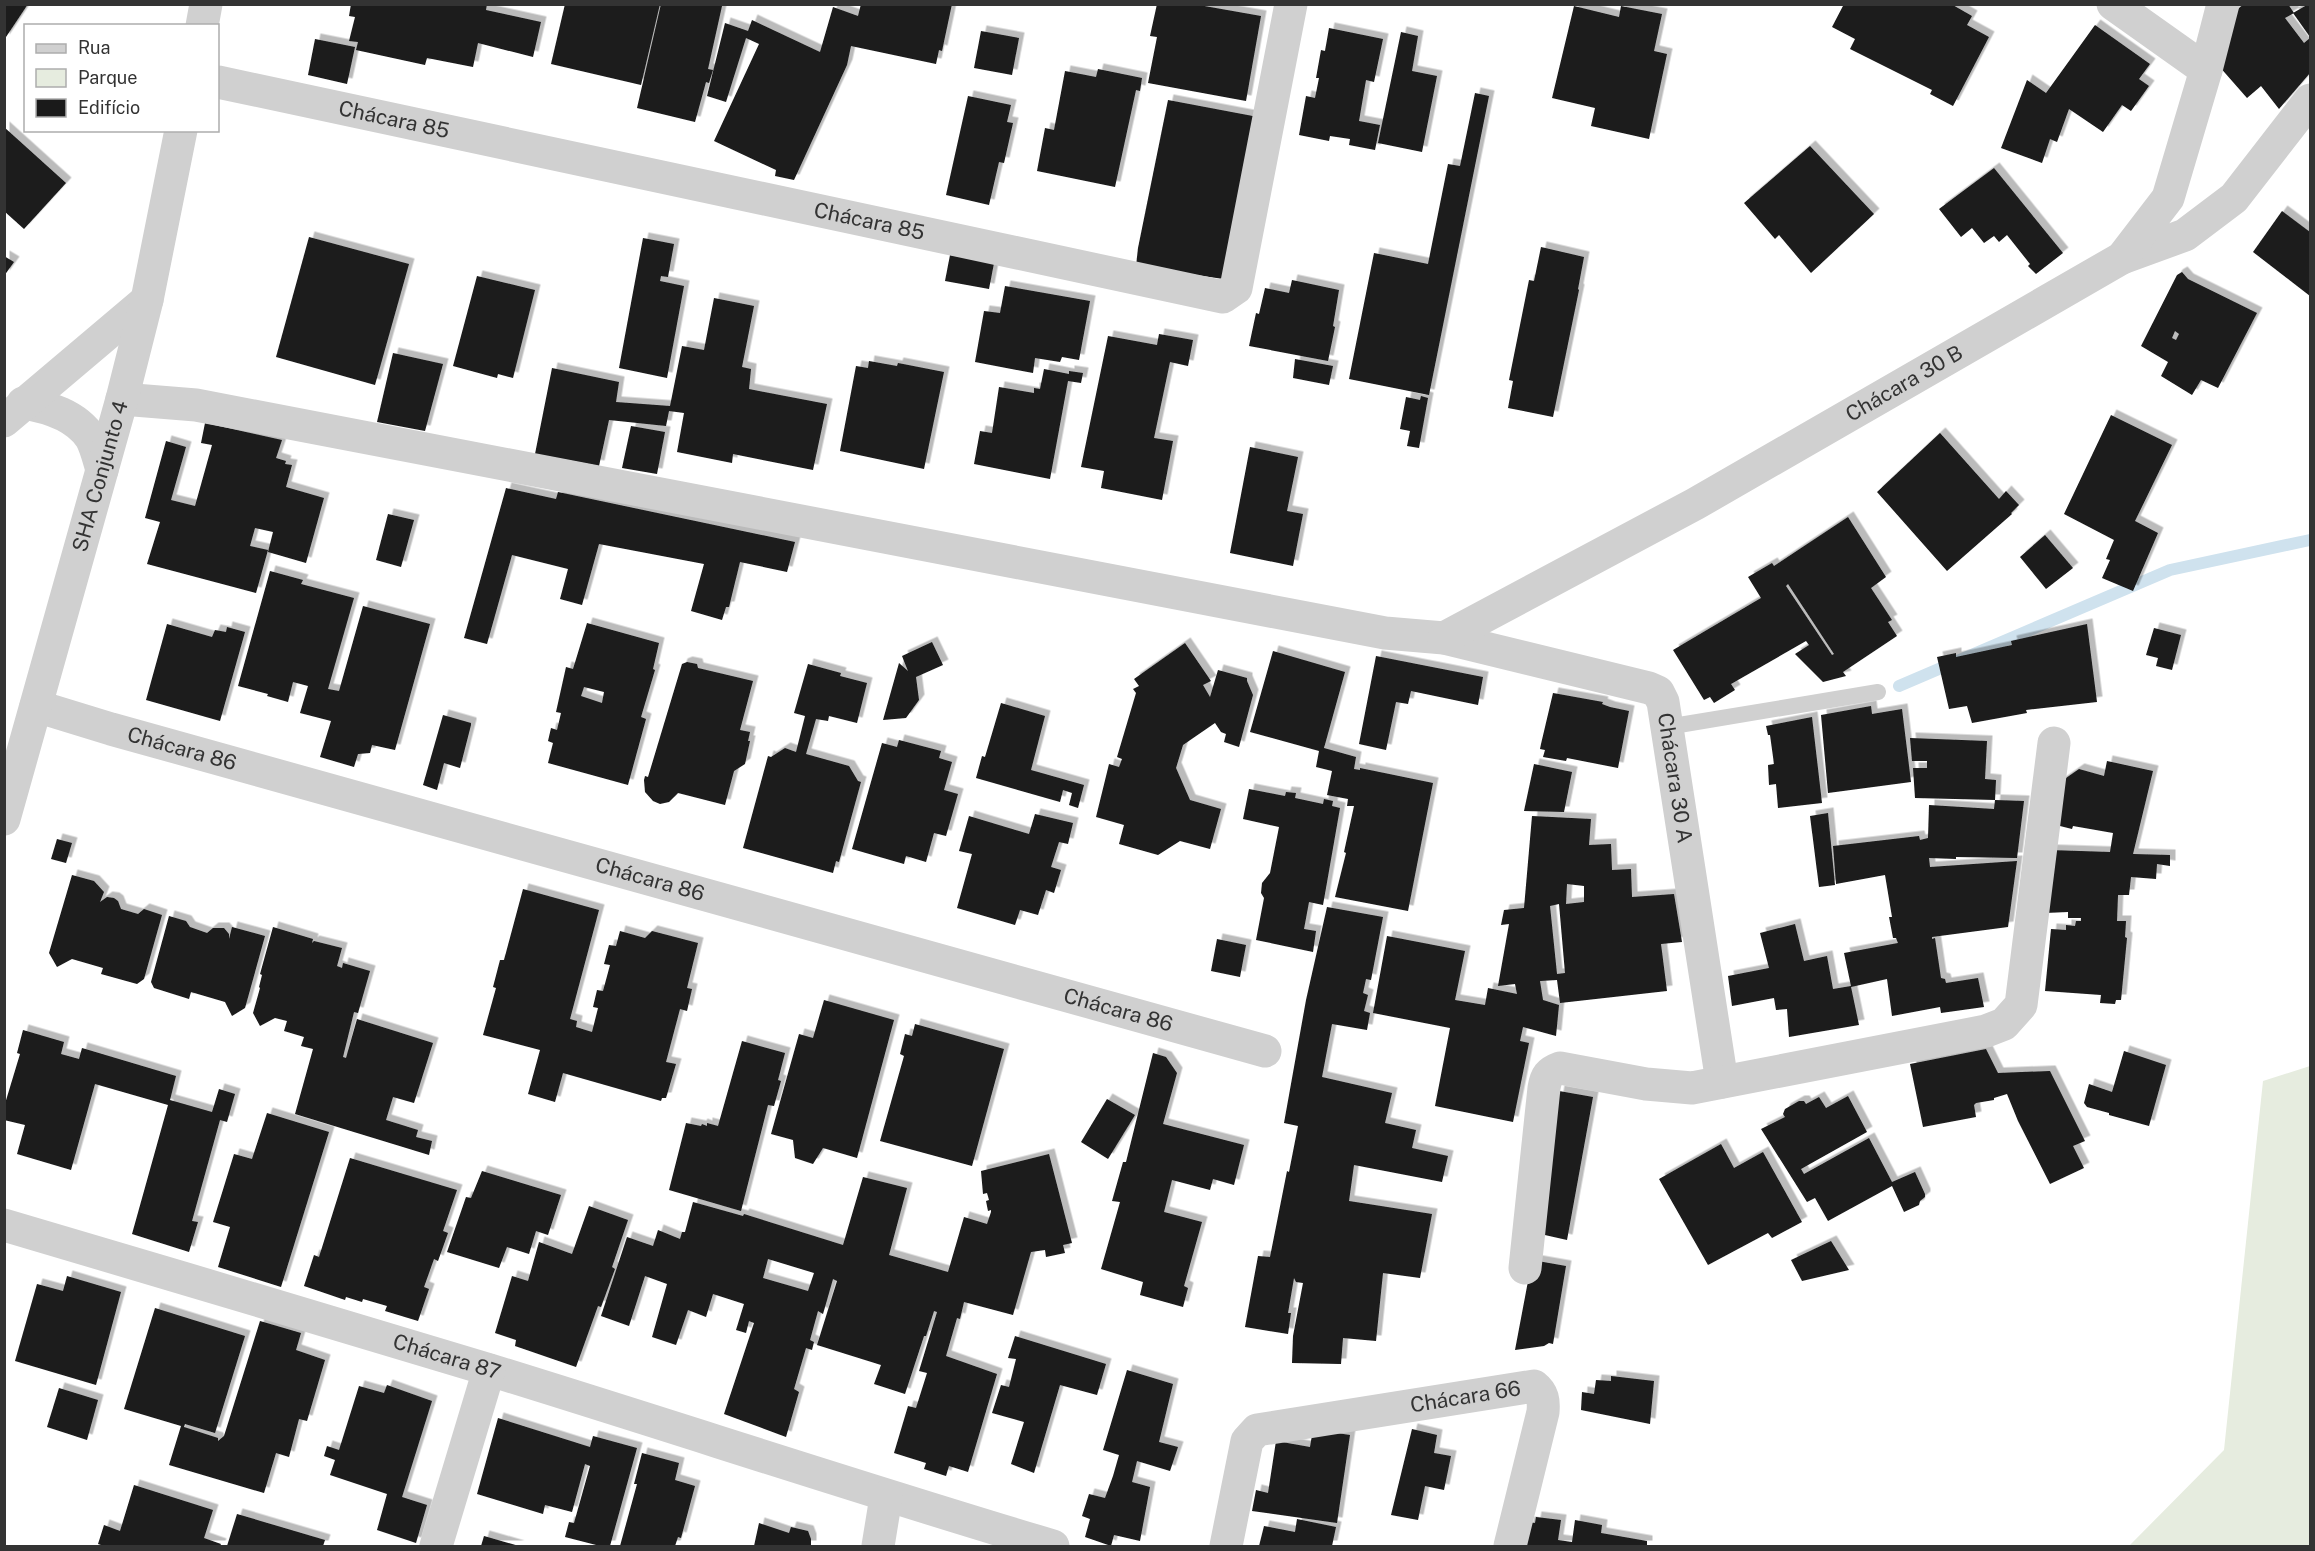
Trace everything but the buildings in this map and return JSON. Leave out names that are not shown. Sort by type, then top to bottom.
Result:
[{"type":"street","points":[[202,24],[206,4]]},
{"type":"street","name":"Chácara 85","points":[[219,82],[1223,297],[1236,288],[1291,4]]},
{"type":"street","points":[[2113,4],[2206,70]]},
{"type":"street","name":"Chácara 30 B","points":[[1444,638],[1695,504],[2122,258],[2168,198],[2223,4]]},
{"type":"street","points":[[2122,258],[2185,235],[2234,198],[2310,100]]},
{"type":"street","name":"SHA Conjunto 4","points":[[4,819],[122,399],[147,300],[181,132]]},
{"type":"street","points":[[14,412],[147,300]]},
{"type":"street","name":"Chácara 30 A","points":[[122,399],[196,405],[1385,633],[1444,638],[1649,688],[1658,692],[1663,702],[1722,1082]]},
{"type":"street","points":[[14,412],[47,407],[71,418],[90,438],[102,470]]},
{"type":"street","name":"Chácara 86","points":[[36,706],[111,729],[1265,1051]]},
{"type":"street","points":[[1525,1268],[1545,1078],[1551,1072],[1560,1068],[1646,1084],[1692,1088],[1986,1031],[2004,1024],[2021,1005],[2054,742]]},
{"type":"street","name":"Chácara 87","points":[[4,1225],[489,1370],[886,1497],[1053,1546]]},
{"type":"street","points":[[436,1546],[489,1370]]},
{"type":"street","name":"Chácara 66","points":[[1226,1546],[1246,1441],[1257,1430],[1534,1386],[1540,1391],[1544,1401],[1510,1546]]},
{"type":"street","points":[[878,1546],[886,1497]]},
{"type":"lane","points":[[1667,727],[1878,693]]},
{"type":"green space","points":[[2310,1066],[2310,1546],[2129,1546],[2224,1450],[2263,1081]]},
{"type":"waterway","points":[[1899,686],[2170,570],[2310,540]]}]
